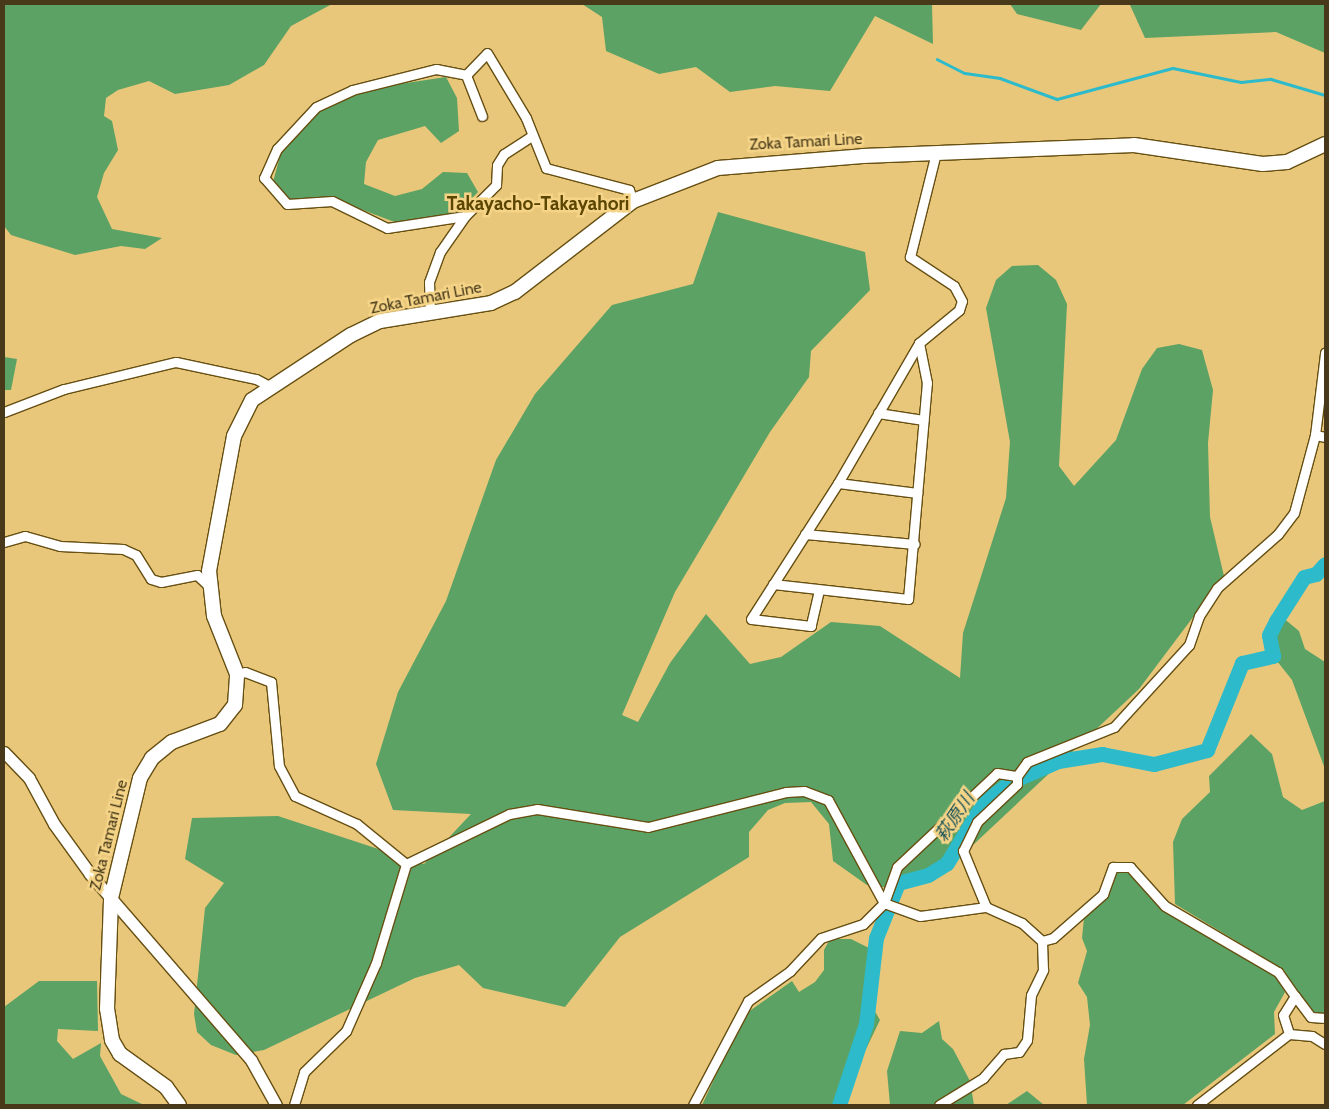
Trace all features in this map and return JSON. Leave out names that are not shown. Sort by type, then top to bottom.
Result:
[{"type":"main road","name":"Zoka Tamari Line","points":[[179,1105],[166,1087],[120,1054],[112,1040],[107,1009],[110,898],[140,778],[162,748],[228,716],[235,705],[237,674],[214,616],[210,586],[212,540],[234,436],[252,400],[269,386],[372,324],[430,311],[491,303],[515,292],[633,201],[688,176],[749,162],[1134,145],[1264,164],[1287,162],[1325,144]]},
{"type":"street","points":[[466,74],[487,53],[532,136],[546,168],[629,190],[633,201]]},
{"type":"street","points":[[465,216],[386,228],[332,201],[287,204],[264,178],[277,149],[316,107],[352,90],[436,69],[466,74]]},
{"type":"street","points":[[466,74],[482,116]]},
{"type":"street","points":[[430,311],[432,268],[465,216],[496,185],[497,165],[504,154],[532,136]]},
{"type":"street","points":[[819,590],[811,626],[751,618],[838,483],[919,343],[959,310],[962,301],[948,281],[916,265],[910,257],[936,153]]},
{"type":"street","points":[[773,584],[908,599],[915,544],[917,493],[927,383],[919,343]]},
{"type":"street","points":[[986,908],[964,844],[991,804],[1017,780],[1027,762],[1049,750],[1114,727],[1190,645],[1199,616],[1217,588],[1278,534],[1294,513],[1315,436],[1325,353]]},
{"type":"street","points":[[4,412],[64,389],[176,362],[256,379],[269,386]]},
{"type":"street","points":[[878,413],[923,420]]},
{"type":"street","points":[[1315,436],[1325,438]]},
{"type":"street","points":[[838,483],[917,493]]},
{"type":"street","points":[[805,534],[915,544]]},
{"type":"street","points":[[4,542],[25,536],[60,546],[123,549],[136,555],[151,579],[161,582],[197,575],[210,586]]},
{"type":"street","points":[[237,674],[244,672],[271,682],[279,766],[295,796],[357,824],[406,864]]},
{"type":"street","points":[[4,752],[29,778],[65,840],[110,898],[251,1060],[276,1105]]},
{"type":"street","points":[[694,1105],[748,1001],[790,971],[821,938],[830,932],[853,930],[884,902],[904,860],[997,773],[1017,780]]},
{"type":"street","points":[[294,1105],[304,1072],[346,1031],[376,963],[406,864],[509,814],[537,810],[648,827],[684,821],[768,796],[804,791],[828,800],[884,902],[920,916],[986,908],[1022,924],[1042,941],[1042,970],[1031,995],[1027,1040],[1019,1052],[1004,1054],[978,1082],[939,1105]]},
{"type":"street","points":[[1042,941],[1053,938],[1093,904],[1103,894],[1113,867],[1124,865],[1137,873],[1165,906],[1278,972],[1311,1017],[1325,1018]]},
{"type":"street","points":[[1289,1034],[1283,1015],[1295,996]]},
{"type":"street","points":[[1197,1105],[1289,1034],[1324,1041]]},
{"type":"green space","points":[[4,4],[332,4],[291,26],[264,65],[229,85],[175,94],[149,81],[118,90],[106,98],[104,116],[112,121],[118,150],[104,173],[97,197],[112,229],[162,238],[145,249],[121,246],[75,255],[11,235],[4,226]]},
{"type":"green space","points":[[582,4],[932,4],[933,44],[875,16],[830,91],[775,86],[730,92],[696,67],[659,74],[606,51],[602,17]]},
{"type":"green space","points":[[1010,4],[1101,4],[1081,30],[1017,14]]},
{"type":"green space","points":[[1114,4],[1325,4],[1325,53],[1276,32],[1145,38],[1130,5]]},
{"type":"green space","points":[[446,77],[457,98],[459,131],[441,143],[425,126],[378,140],[366,162],[364,184],[395,196],[422,189],[443,172],[467,173],[478,192],[456,215],[397,223],[334,199],[291,200],[273,182],[283,145],[307,116],[353,91]]},
{"type":"green space","points":[[718,212],[865,252],[870,290],[811,351],[809,377],[770,432],[675,592],[622,715],[638,722],[670,663],[706,614],[750,664],[781,657],[831,622],[880,626],[960,678],[963,633],[1006,498],[1010,442],[986,308],[996,280],[1012,266],[1038,265],[1056,280],[1067,304],[1059,466],[1074,486],[1116,440],[1142,369],[1157,348],[1179,344],[1202,350],[1213,390],[1208,443],[1210,517],[1224,576],[1139,689],[956,861],[922,882],[890,888],[867,885],[833,861],[829,824],[811,802],[785,803],[768,810],[749,832],[749,857],[620,937],[565,1007],[483,988],[459,965],[415,978],[264,1050],[236,1055],[211,1045],[197,1032],[194,1014],[205,908],[224,883],[185,859],[192,818],[278,816],[424,864],[471,814],[393,810],[376,764],[398,692],[446,601],[496,460],[535,394],[612,305],[693,284]]},
{"type":"green space","points":[[4,357],[17,359],[11,390],[4,390]]},
{"type":"green space","points":[[1282,617],[1299,631],[1305,649],[1325,662],[1325,769],[1292,680],[1273,656],[1271,634]]},
{"type":"green space","points":[[1251,734],[1272,754],[1283,797],[1302,810],[1325,801],[1325,1016],[1306,1013],[1284,970],[1175,904],[1173,842],[1182,819],[1210,792],[1209,776]]},
{"type":"green space","points":[[1121,869],[1129,870],[1162,908],[1276,977],[1285,992],[1274,1012],[1275,1034],[1183,1105],[1087,1105],[1084,1059],[1090,1025],[1087,997],[1078,983],[1087,951],[1082,938],[1084,918],[1107,895],[1114,873]]},
{"type":"green space","points":[[830,939],[851,939],[869,948],[880,964],[874,1010],[880,1020],[839,1105],[702,1105],[744,1015],[792,981],[799,992],[815,982],[824,970],[824,950]]},
{"type":"green space","points":[[39,981],[97,981],[98,1031],[58,1029],[57,1041],[73,1059],[101,1043],[100,1056],[121,1094],[144,1105],[4,1105],[4,1007]]},
{"type":"green space","points":[[939,1021],[942,1039],[953,1049],[970,1081],[974,1105],[890,1105],[887,1071],[900,1031],[922,1033]]},
{"type":"green space","points":[[1027,1091],[1044,1105],[1006,1105]]},
{"type":"waterway","points":[[937,59],[965,73],[1000,78],[1057,99],[1173,68],[1241,82],[1271,79],[1325,95]]},
{"type":"waterway","name":"萩原川","points":[[839,1105],[866,1024],[876,938],[898,883],[928,875],[947,863],[984,802],[1012,781],[1058,761],[1102,754],[1154,764],[1207,750],[1242,663],[1273,656],[1269,635],[1276,621],[1304,577],[1316,574],[1325,564]]},
{"type":"district","name":"Takayacho-Takayahori","points":[[538,204]]}]
